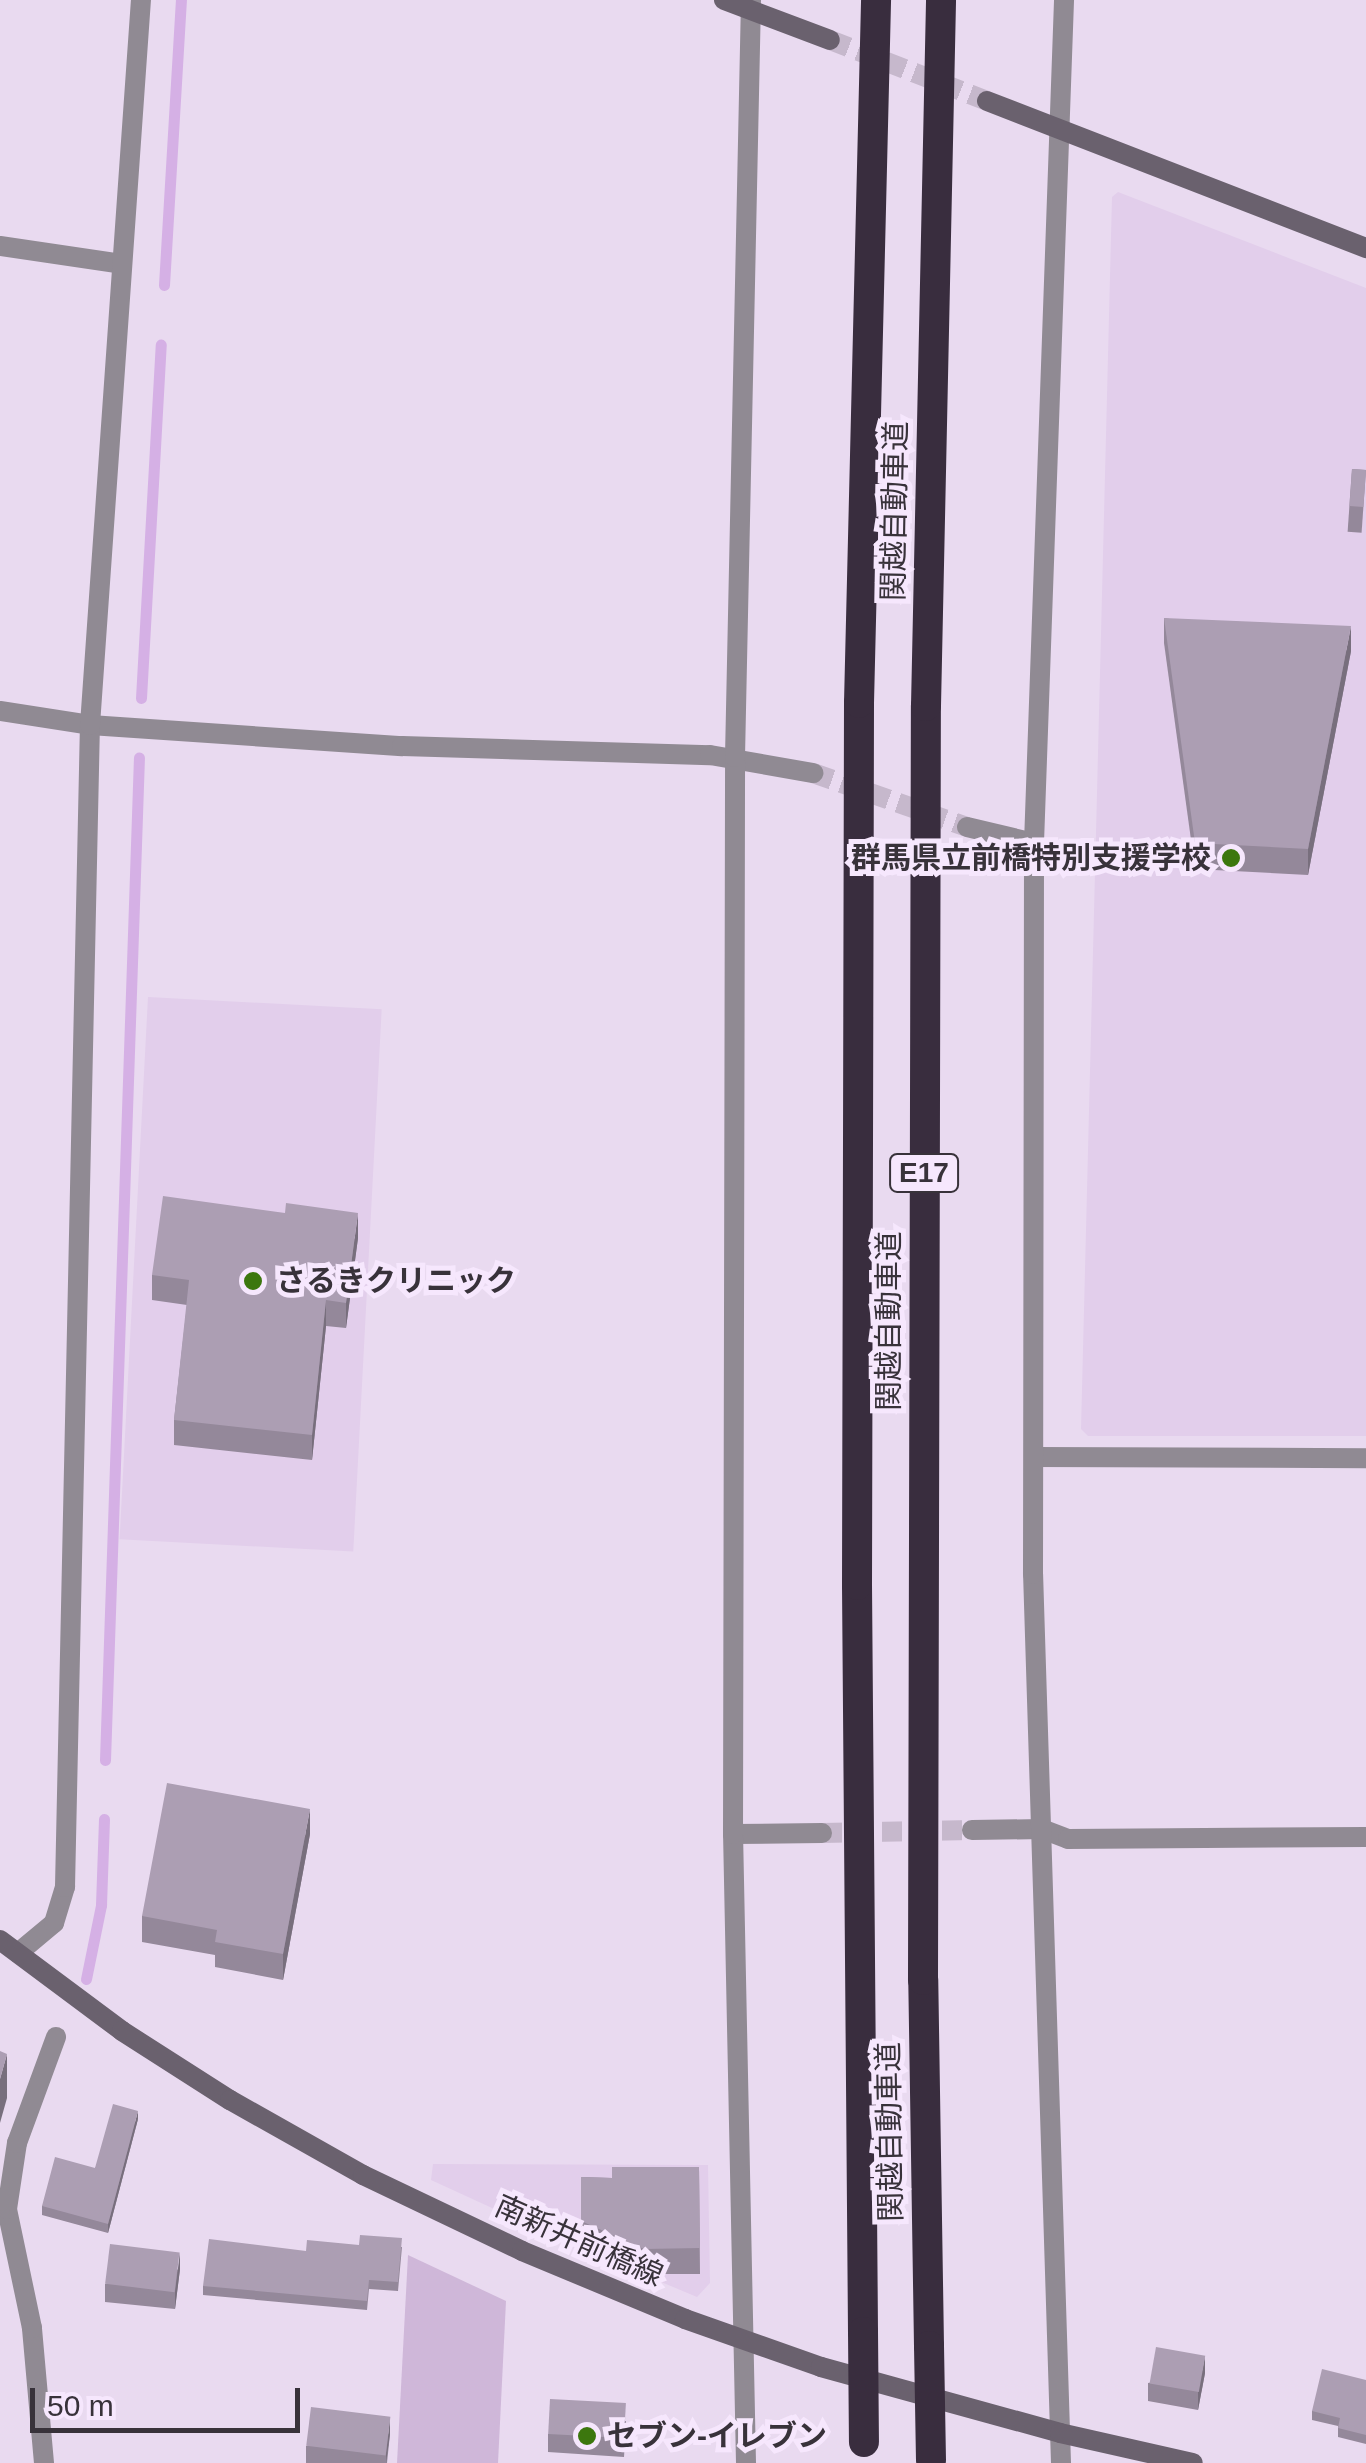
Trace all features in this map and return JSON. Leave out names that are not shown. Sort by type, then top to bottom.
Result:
[{"type":"highway","name":"関越自動車道","points":[[864,2452],[857,1585],[859,742],[876,0]]},
{"type":"highway","name":"関越自動車道","points":[[931,2462],[923,1980],[926,706],[941,0]]},
{"type":"main road","points":[[724,0],[751,5],[830,40]]},
{"type":"main road","points":[[987,101],[1366,248]]},
{"type":"main road","name":"南新井前橋線","points":[[0,1940],[170,2062],[348,2166],[522,2251],[821,2368],[1060,2433],[1193,2463]]},
{"type":"street","points":[[18,1953],[54,1923],[65,1887],[90,725],[141,0]]},
{"type":"street","points":[[1061,2463],[1034,1457],[1034,843],[1064,0]]},
{"type":"street","points":[[746,2463],[733,1834],[735,757],[751,5]]},
{"type":"street","points":[[0,246],[122,264]]},
{"type":"street","points":[[0,712],[90,725],[402,746],[735,757],[813,773]]},
{"type":"street","points":[[967,826],[1034,843]]},
{"type":"street","points":[[1034,1457],[1366,1458]]},
{"type":"street","points":[[972,1830],[1042,1829],[1068,1839],[1366,1837]]},
{"type":"street","points":[[733,1834],[822,1833]]},
{"type":"street","points":[[44,2463],[32,2328],[8,2209],[17,2143],[56,2036]]},
{"type":"shaded area","name":"群馬県立前橋特別支援学校","points":[[1118,192],[1366,288],[1366,1436],[1088,1436],[1081,1429],[1112,197]]},
{"type":"shaded area","points":[[148,997],[382,1009],[353,1552],[120,1539]]},
{"type":"shaded area","points":[[433,2164],[708,2165],[710,2283],[697,2297],[573,2245],[431,2180]]},
{"type":"shaded area","points":[[408,2255],[506,2301],[498,2463],[397,2463]]},
{"type":"building","points":[[1352,469],[1366,470],[1363,507],[1349,506]]},
{"type":"building","points":[[1164,618],[1351,626],[1308,849],[1195,843]]},
{"type":"building","points":[[163,1196],[285,1213],[286,1203],[358,1213],[346,1303],[326,1300],[312,1435],[174,1420],[189,1280],[152,1275]]},
{"type":"building","points":[[167,1783],[310,1809],[283,1954],[215,1942],[217,1930],[142,1916]]},
{"type":"building","points":[[0,2051],[7,2054],[0,2079]]},
{"type":"building","points":[[113,2104],[138,2111],[108,2224],[42,2206],[55,2157],[95,2168]]},
{"type":"building","points":[[612,2167],[699,2167],[700,2248],[644,2249],[581,2221],[581,2177],[612,2178]]},
{"type":"building","points":[[360,2235],[402,2238],[398,2282],[369,2280],[367,2301],[203,2286],[209,2239],[306,2251],[307,2240],[359,2245]]},
{"type":"building","points":[[110,2244],[179,2253],[175,2292],[105,2284]]},
{"type":"building","points":[[1156,2347],[1205,2356],[1199,2392],[1150,2383]]},
{"type":"building","points":[[1322,2369],[1366,2380],[1366,2435],[1338,2428],[1340,2418],[1312,2411]]},
{"type":"building","points":[[550,2399],[626,2403],[624,2438],[548,2434]]},
{"type":"building","points":[[311,2407],[390,2417],[386,2455],[306,2446]]},
{"type":"waterway","points":[[164,285],[181,0]]},
{"type":"waterway","points":[[141,698],[161,345]]},
{"type":"waterway","points":[[105,1760],[139,758]]},
{"type":"waterway","points":[[86,1979],[101,1905],[104,1819]]},
{"type":"tunnel","points":[[830,40],[987,101]]},
{"type":"tunnel","points":[[813,773],[967,827]]},
{"type":"tunnel","points":[[822,1833],[972,1830]]},
{"type":"place","name":"群馬県立前橋特別支援学校","points":[[1231,858]]},
{"type":"place","name":"さるきクリニック","points":[[253,1281]]},
{"type":"place","name":"セブン-イレブン","points":[[587,2436]]}]
